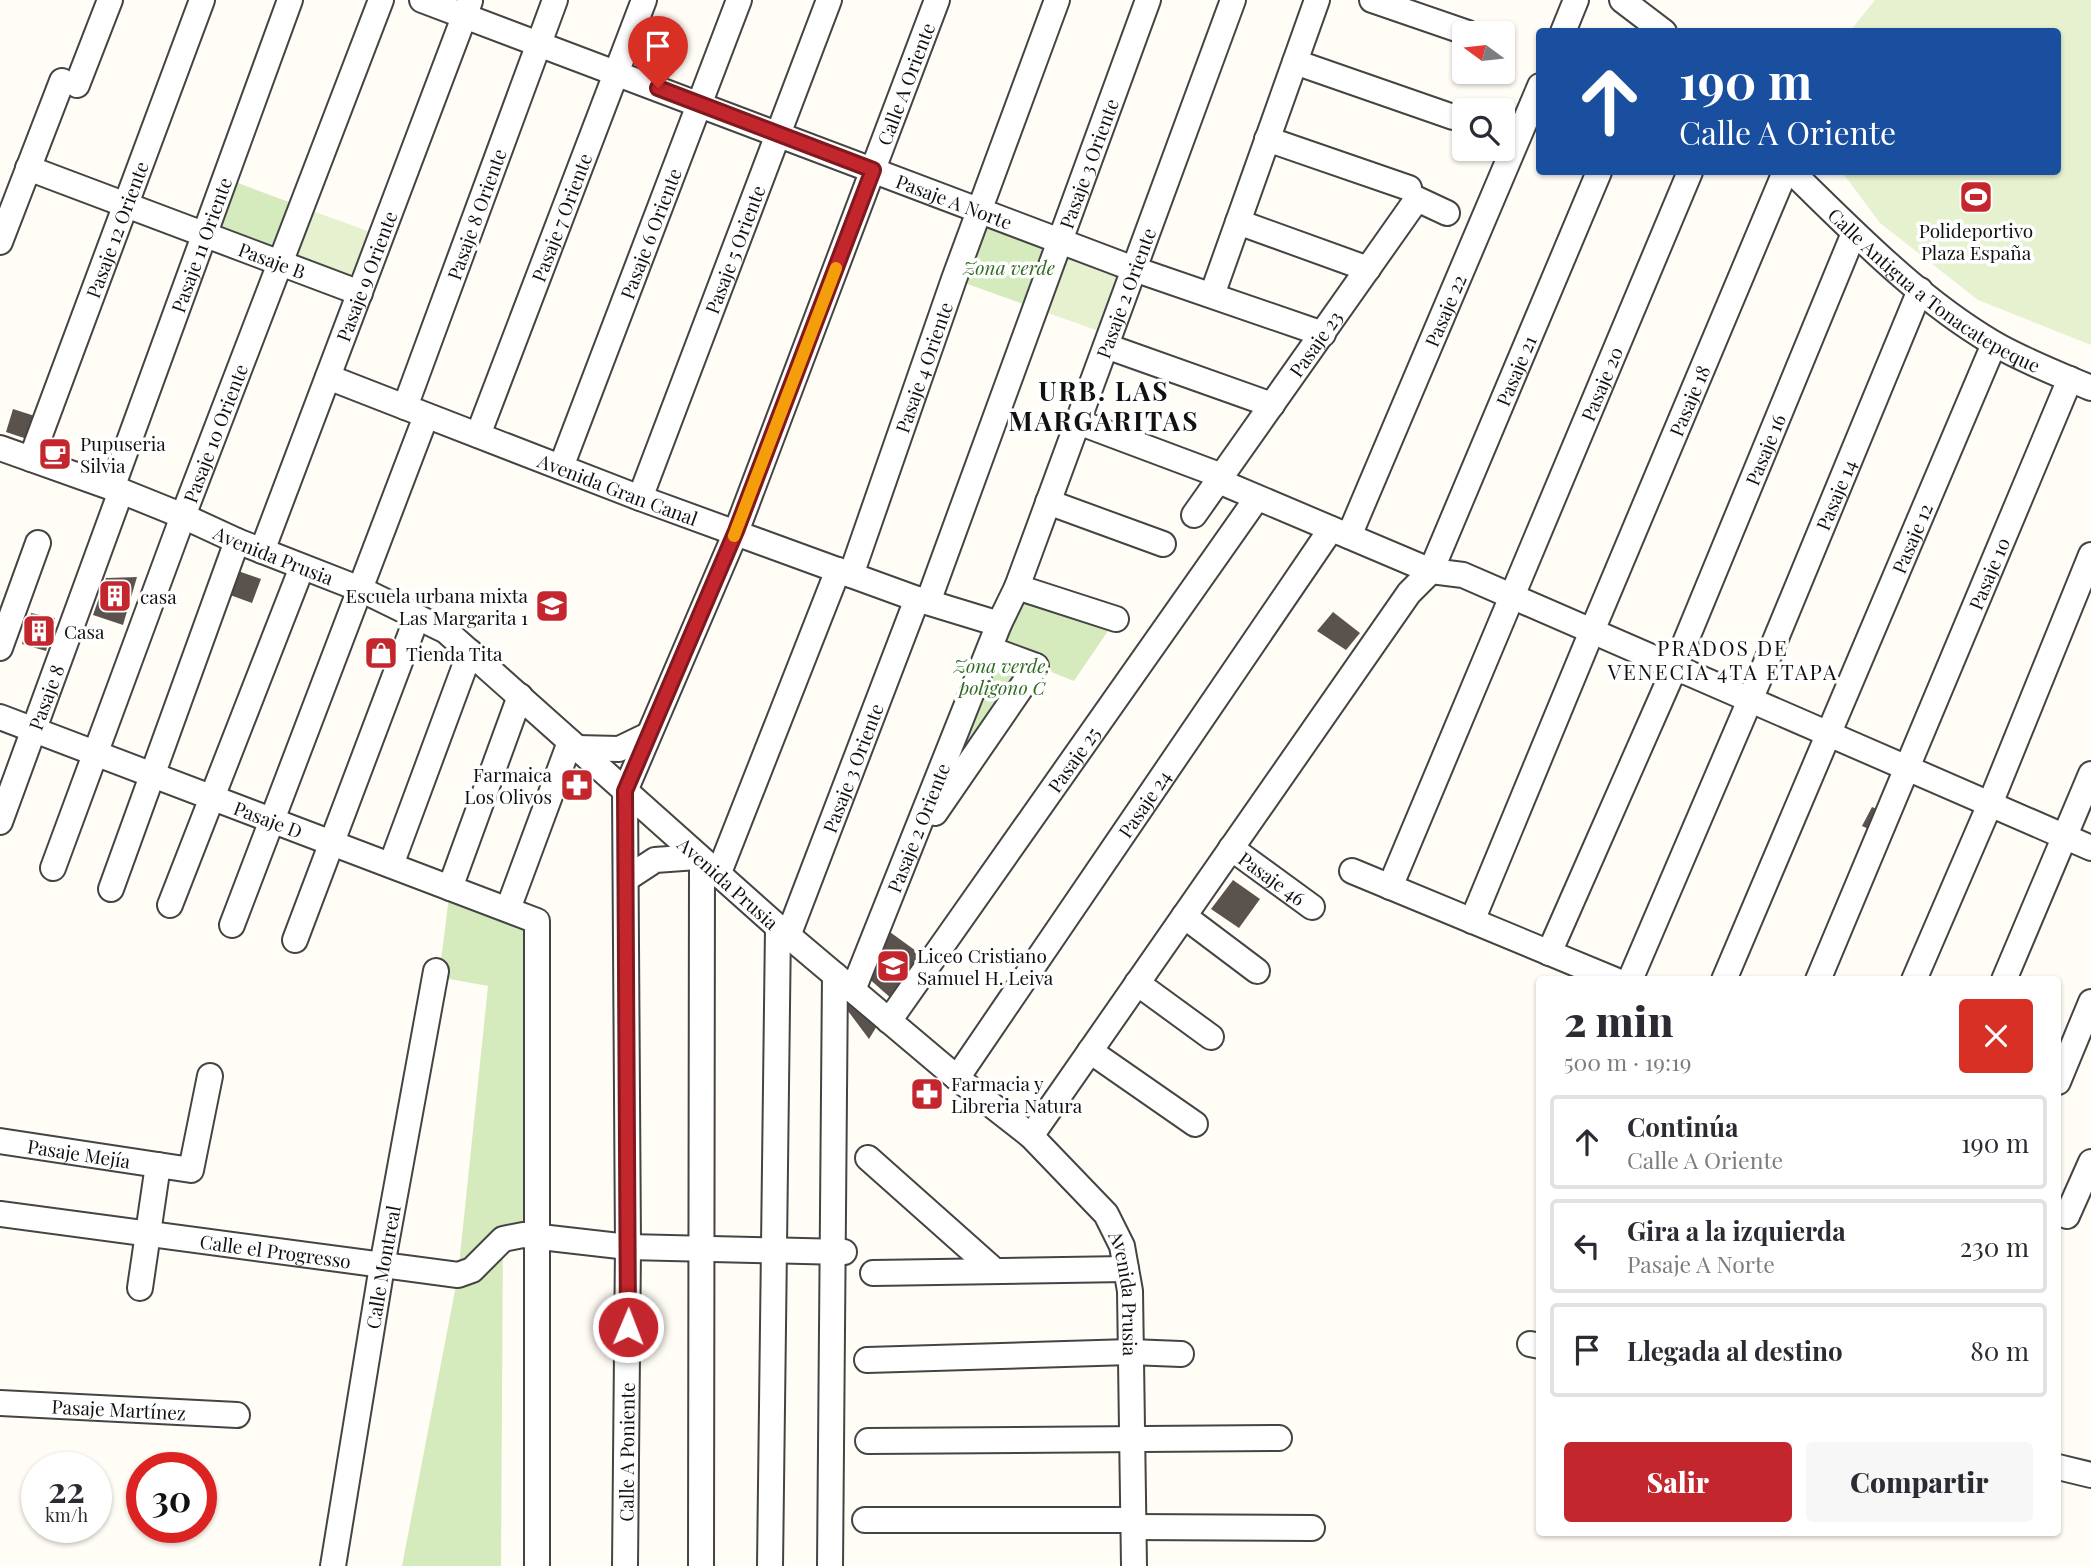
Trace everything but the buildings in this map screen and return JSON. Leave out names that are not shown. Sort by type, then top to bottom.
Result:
[{"type":"street","points":[[0,242],[28,168],[110,0]]},
{"type":"street","name":"Pasaje 12 Oriente","points":[[32,459],[202,0]]},
{"type":"street","name":"Pasaje 11 Oriente","points":[[116,490],[290,0]]},
{"type":"street","name":"Pasaje 10 Oriente","points":[[53,869],[183,516],[381,0]]},
{"type":"street","name":"Pasaje A Norte","points":[[422,0],[467,8],[538,44],[1134,269],[1322,334]]},
{"type":"street","name":"Pasaje 8 Oriente","points":[[416,412],[555,0]]},
{"type":"street","name":"Pasaje 7 Oriente","points":[[478,435],[645,0]]},
{"type":"street","name":"Pasaje 6 Oriente","points":[[561,467],[739,0]]},
{"type":"street","name":"Pasaje 5 Oriente","points":[[640,498],[829,0]]},
{"type":"street","name":"Calle A Oriente","points":[[625,791],[736,531],[937,0]]},
{"type":"street","name":"Pasaje 4 Oriente","points":[[706,864],[844,572],[1057,0]]},
{"type":"street","name":"Pasaje 3 Oriente","points":[[783,932],[922,601],[1148,0]]},
{"type":"street","name":"Pasaje 2 Oriente","points":[[844,983],[909,851],[990,649],[993,622],[1017,587],[1233,0]]},
{"type":"street","points":[[1212,295],[1317,0]]},
{"type":"street","points":[[1372,0],[1452,28]]},
{"type":"street","points":[[1565,28],[1576,0]]},
{"type":"street","points":[[1622,0],[1658,28]]},
{"type":"street","name":"Pasaje 9 Oriente","points":[[262,551],[467,8]]},
{"type":"street","points":[[1295,62],[1452,117]]},
{"type":"street","name":"Pasaje 22","points":[[1340,533],[1536,95]]},
{"type":"street","points":[[1267,139],[1409,188]]},
{"type":"street","name":"Pasaje B","points":[[28,168],[360,293]]},
{"type":"street","name":"Pasaje 21","points":[[1431,571],[1598,175]]},
{"type":"street","name":"Pasaje 20","points":[[1390,887],[1689,175]]},
{"type":"street","name":"Pasaje 18","points":[[1472,921],[1784,175]]},
{"type":"street","name":"Calle Antigua a Tonacatepeque","points":[[1795,175],[1854,233],[1956,319],[1994,344],[2080,384]]},
{"type":"street","name":"Pasaje 23","points":[[1194,515],[1225,481],[1272,405],[1417,200],[1447,213]]},
{"type":"street","points":[[1238,222],[1368,269]]},
{"type":"street","name":"Pasaje 16","points":[[1549,953],[1675,667],[1854,233]]},
{"type":"street","name":"Pasaje 14","points":[[1632,976],[1920,290]]},
{"type":"street","name":"Pasaje 12","points":[[1726,976],[1994,344]]},
{"type":"street","points":[[1106,346],[1272,405]]},
{"type":"street","name":"Avenida Gran Canal","points":[[328,377],[640,498],[922,601],[993,622]]},
{"type":"street","name":"Pasaje 10","points":[[1820,976],[1907,768],[2080,384]]},
{"type":"street","points":[[232,925],[360,589],[416,412]]},
{"type":"street","points":[[1077,422],[1225,481],[1257,498],[1431,571],[1463,575],[1513,596],[2091,848]]},
{"type":"street","name":"Avenida Prusia","points":[[0,448],[183,516],[302,568],[360,589],[446,631],[783,932],[957,1078],[1031,1136],[1106,1214],[1122,1246],[1130,1292],[1134,1566]]},
{"type":"street","name":"Pasaje 8","points":[[0,822],[116,490]]},
{"type":"street","name":"Pasaje 25","points":[[889,1021],[1257,498]]},
{"type":"street","points":[[1048,502],[1163,544]]},
{"type":"street","name":"Pasaje 24","points":[[957,1078],[1340,533]]},
{"type":"street","points":[[111,889],[237,541]]},
{"type":"street","points":[[0,648],[38,543]]},
{"type":"street","points":[[1916,976],[1990,804],[2091,555]]},
{"type":"street","points":[[170,905],[302,568]]},
{"type":"street","points":[[1031,1136],[1409,593],[1431,571]]},
{"type":"street","points":[[1017,587],[1116,619]]},
{"type":"street","points":[[295,940],[417,617]]},
{"type":"street","points":[[909,851],[1036,666],[990,649]]},
{"type":"street","points":[[391,865],[470,652]]},
{"type":"street","points":[[450,888],[520,696]]},
{"type":"street","name":"Pasaje D","points":[[0,717],[537,921],[537,1236]]},
{"type":"street","points":[[508,909],[573,745],[619,749],[648,736]]},
{"type":"street","points":[[2006,976],[2091,774]]},
{"type":"street","name":"Calle A Poniente","points":[[625,791],[628,1247],[625,1566]]},
{"type":"street","name":"Pasaje 46","points":[[1231,848],[1312,906]]},
{"type":"street","points":[[625,880],[656,860],[706,864],[701,1566]]},
{"type":"street","points":[[1352,871],[1605,976]]},
{"type":"street","points":[[1184,916],[1257,971]]},
{"type":"street","points":[[770,1566],[774,1250],[783,932]]},
{"type":"street","name":"Calle Montreal","points":[[333,1566],[382,1266],[436,971]]},
{"type":"street","points":[[830,1566],[844,983]]},
{"type":"street","points":[[1137,983],[1211,1037]]},
{"type":"street","points":[[2061,1075],[2091,1002]]},
{"type":"street","points":[[1090,1051],[1195,1125]]},
{"type":"street","name":"Pasaje Mejía","points":[[0,1141],[191,1170],[210,1076]]},
{"type":"street","points":[[868,1158],[995,1271]]},
{"type":"street","points":[[2067,1216],[2091,1161]]},
{"type":"street","points":[[140,1288],[158,1166]]},
{"type":"street","name":"Calle el Progresso","points":[[0,1214],[458,1275],[472,1270],[503,1239],[523,1235],[628,1247],[838,1252]]},
{"type":"street","points":[[537,1236],[537,1566]]},
{"type":"street","points":[[873,1273],[1126,1269]]},
{"type":"street","points":[[867,1360],[1130,1352],[1181,1354]]},
{"type":"street","name":"Pasaje Martínez","points":[[0,1403],[237,1415]]},
{"type":"street","points":[[868,1441],[1279,1438]]},
{"type":"street","points":[[2061,1468],[2091,1475]]},
{"type":"street","points":[[865,1520],[1312,1528]]},
{"type":"green space","name":"Polideportivo Plaza España","points":[[1875,0],[2091,0],[2091,345],[1978,300],[1880,223],[1844,175],[2061,175],[2061,28],[1852,28]]},
{"type":"green space","points":[[225,178],[302,207],[280,263],[205,234]]},
{"type":"green space","points":[[302,207],[381,236],[360,293],[280,263]]},
{"type":"green space","name":"Zona verde","points":[[975,223],[1055,252],[1034,308],[954,279]]},
{"type":"green space","points":[[1055,252],[1130,280],[1110,335],[1034,308]]},
{"type":"green space","name":"Zona verde, poligono C","points":[[1017,587],[1116,619],[1074,681],[1036,666],[909,851]]},
{"type":"green space","points":[[450,888],[537,921],[537,1236],[503,1239],[501,1566],[402,1566],[458,1275],[488,986],[439,977]]},
{"type":"slow traffic","points":[[734,536],[836,268]]},
{"type":"place","name":"Polideportivo Plaza España","points":[[1976,197]]},
{"type":"place","name":"Pupuseria Silvia","points":[[55,454]]},
{"type":"place","name":"casa","points":[[115,596]]},
{"type":"place","name":"Escuela urbana mixta Las Margarita 1","points":[[552,606]]},
{"type":"place","name":"Casa","points":[[39,631]]},
{"type":"place","name":"Tienda Tita","points":[[381,653]]},
{"type":"place","name":"Farmaica Los Olivos","points":[[577,785]]},
{"type":"place","name":"Liceo Cristiano Samuel H. Leiva","points":[[893,966]]},
{"type":"place","name":"Farmacia y Libreria Natura","points":[[927,1094]]},
{"type":"district","name":"URB. LAS MARGARITAS","points":[[1104,405]]},
{"type":"district","name":"PRADOS DE VENECIA 4TA ETAPA","points":[[1723,659]]},
{"type":"route","points":[[628,1327],[625,791],[736,531],[873,170],[658,88]]}]
